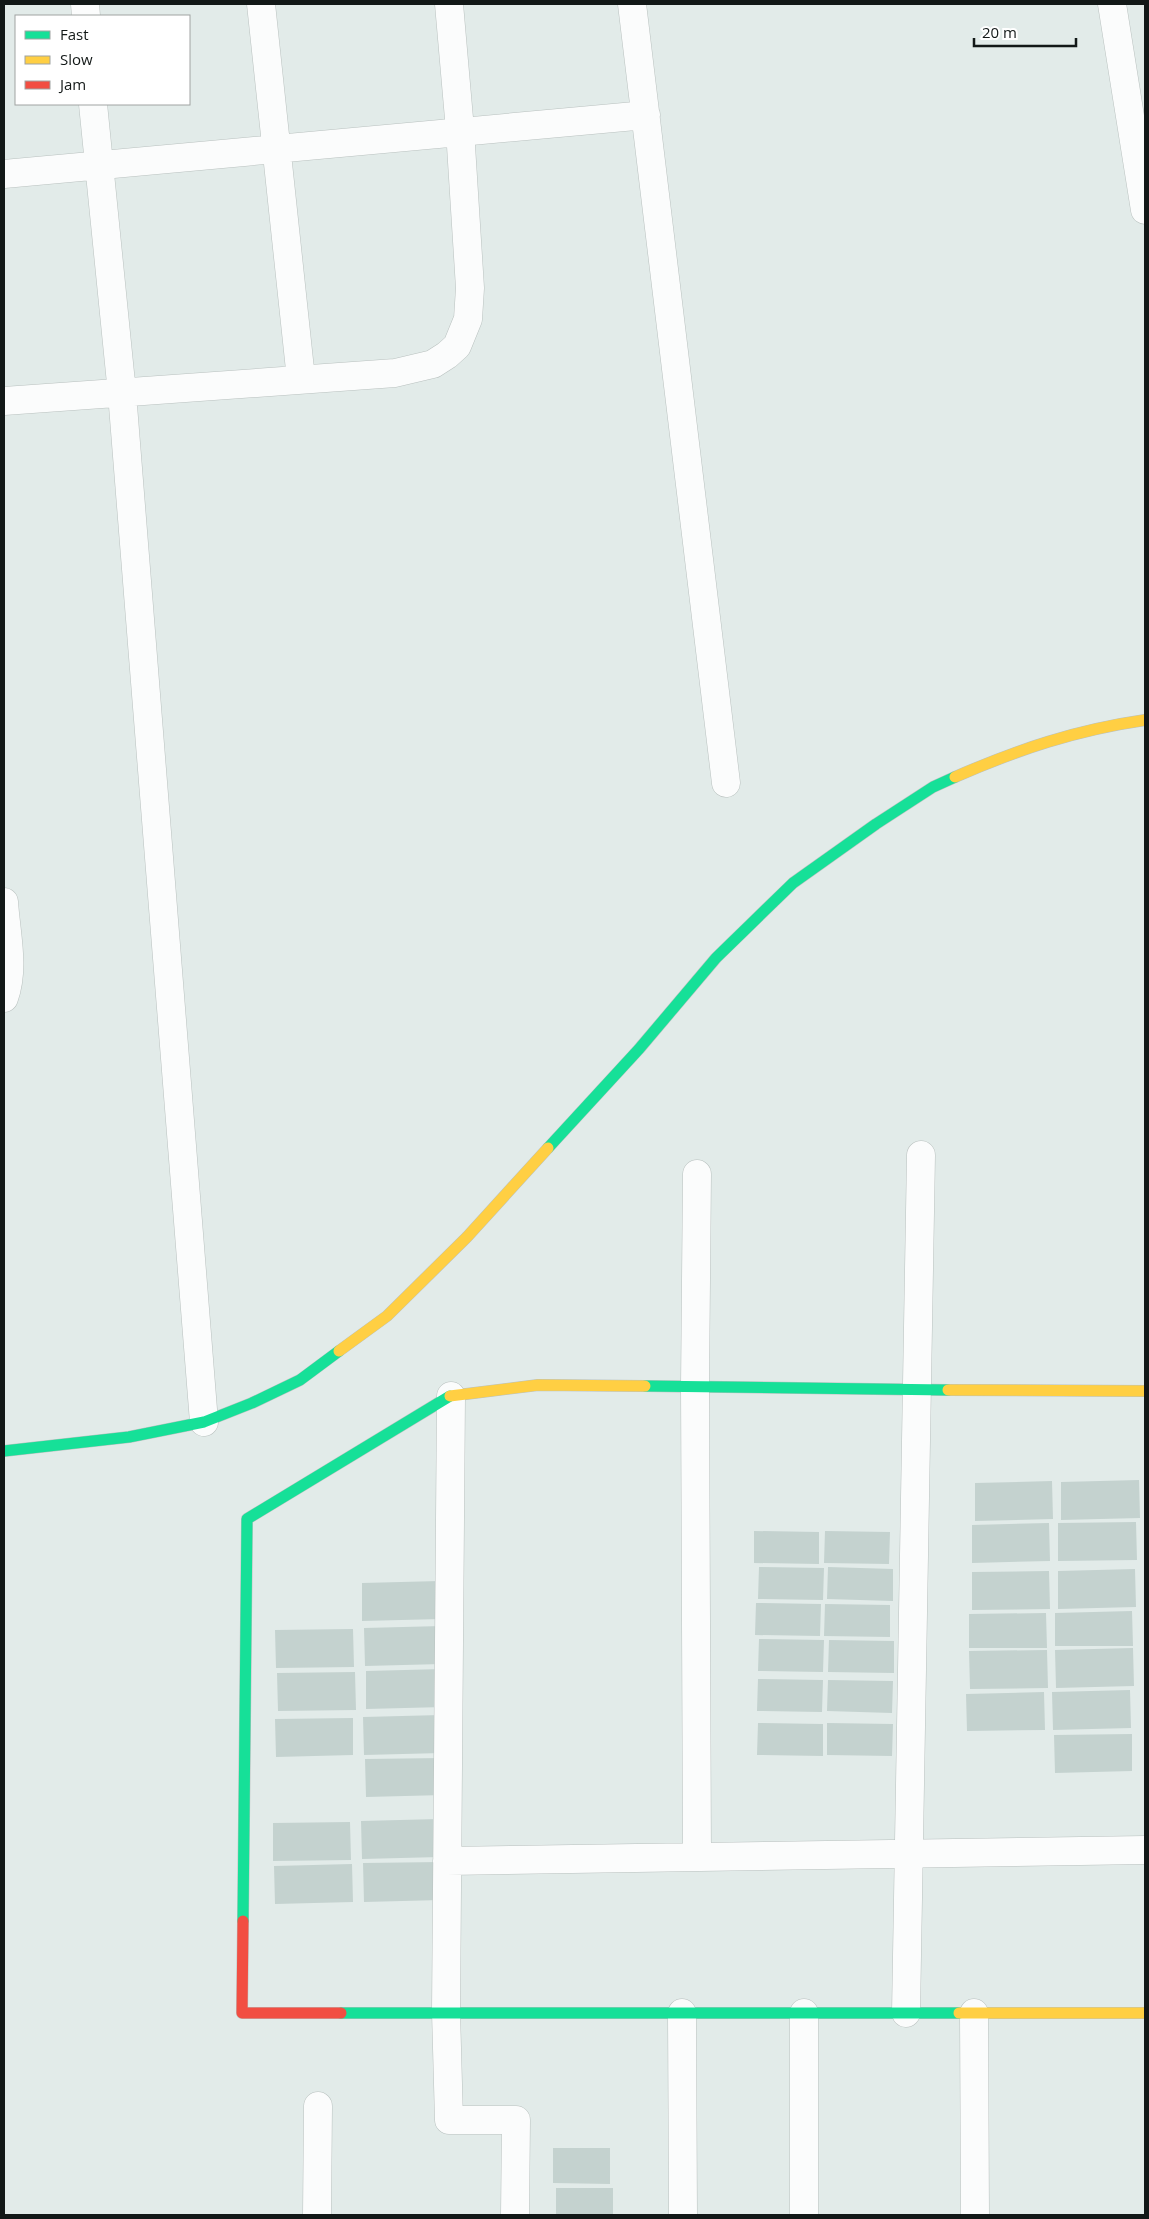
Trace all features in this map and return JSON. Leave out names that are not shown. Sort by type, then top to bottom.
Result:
[{"type":"street","points":[[261,4],[301,380]]},
{"type":"street","points":[[4,401],[395,373],[415,370],[434,364],[447,355],[457,346],[468,320],[470,288],[460,130],[449,4]]},
{"type":"street","points":[[632,4],[726,784]]},
{"type":"street","points":[[1112,4],[1145,210]]},
{"type":"street","points":[[93,105],[122,393],[204,1422]]},
{"type":"street","points":[[4,174],[646,114]]},
{"type":"street","points":[[4,1451],[129,1437],[204,1422],[252,1403],[300,1380],[387,1316],[466,1237],[658,1027],[716,958],[792,882],[933,787],[1028,747],[1099,727],[1145,720]]},
{"type":"street","points":[[4,902],[9,964],[8,988],[4,998]]},
{"type":"street","points":[[906,2013],[921,1155]]},
{"type":"street","points":[[697,1174],[695,1386],[697,1857]]},
{"type":"street","points":[[1145,1391],[538,1385],[452,1396],[247,1519],[242,2013],[1145,2013]]},
{"type":"street","points":[[452,1396],[446,2012],[449,2120],[516,2120],[515,2215]]},
{"type":"street","points":[[447,1861],[1145,1850]]},
{"type":"street","points":[[682,2013],[683,2215]]},
{"type":"street","points":[[804,2013],[804,2215]]},
{"type":"street","points":[[974,2013],[975,2215]]},
{"type":"street","points":[[317,2215],[318,2106]]},
{"type":"building","points":[[1139,1480],[1140,1518],[1061,1520],[1061,1482]]},
{"type":"building","points":[[1052,1481],[1053,1519],[975,1521],[975,1483]]},
{"type":"building","points":[[1136,1522],[1137,1560],[1058,1561],[1058,1523]]},
{"type":"building","points":[[1049,1523],[1050,1561],[972,1563],[972,1525]]},
{"type":"building","points":[[754,1531],[819,1532],[819,1564],[754,1563]]},
{"type":"building","points":[[825,1531],[890,1532],[889,1564],[824,1563]]},
{"type":"building","points":[[759,1567],[824,1568],[823,1600],[758,1599]]},
{"type":"building","points":[[828,1567],[893,1569],[893,1601],[827,1599]]},
{"type":"building","points":[[1135,1569],[1136,1607],[1058,1609],[1058,1571]]},
{"type":"building","points":[[1049,1571],[1050,1609],[972,1610],[972,1572]]},
{"type":"building","points":[[440,1581],[441,1619],[362,1621],[362,1583]]},
{"type":"building","points":[[756,1603],[821,1604],[820,1636],[755,1635]]},
{"type":"building","points":[[825,1604],[890,1605],[890,1637],[824,1636]]},
{"type":"building","points":[[1132,1611],[1133,1646],[1055,1646],[1055,1613]]},
{"type":"building","points":[[1046,1613],[1047,1648],[969,1648],[969,1614]]},
{"type":"building","points":[[442,1626],[442,1664],[365,1666],[364,1628]]},
{"type":"building","points":[[353,1629],[354,1667],[276,1668],[275,1630]]},
{"type":"building","points":[[759,1639],[824,1640],[823,1672],[758,1671]]},
{"type":"building","points":[[829,1640],[894,1641],[894,1673],[828,1672]]},
{"type":"building","points":[[1133,1648],[1134,1686],[1056,1688],[1055,1650]]},
{"type":"building","points":[[1047,1650],[1048,1688],[970,1689],[969,1651]]},
{"type":"building","points":[[443,1669],[444,1707],[366,1709],[366,1671]]},
{"type":"building","points":[[355,1672],[356,1710],[278,1711],[277,1673]]},
{"type":"building","points":[[758,1679],[823,1680],[822,1712],[757,1711]]},
{"type":"building","points":[[828,1680],[893,1681],[892,1713],[827,1711]]},
{"type":"building","points":[[1130,1690],[1131,1728],[1053,1730],[1052,1692]]},
{"type":"building","points":[[1044,1692],[1045,1730],[967,1731],[966,1694]]},
{"type":"building","points":[[441,1715],[442,1753],[364,1755],[363,1717]]},
{"type":"building","points":[[353,1718],[353,1755],[276,1757],[275,1719]]},
{"type":"building","points":[[758,1723],[823,1724],[823,1756],[757,1755]]},
{"type":"building","points":[[827,1723],[893,1724],[892,1756],[827,1755]]},
{"type":"building","points":[[1132,1734],[1132,1771],[1055,1773],[1054,1735]]},
{"type":"building","points":[[443,1758],[444,1795],[366,1797],[365,1759]]},
{"type":"building","points":[[439,1819],[440,1857],[362,1859],[361,1821]]},
{"type":"building","points":[[350,1822],[351,1860],[273,1861],[273,1823]]},
{"type":"building","points":[[441,1862],[441,1900],[364,1902],[363,1863]]},
{"type":"building","points":[[352,1864],[353,1902],[275,1904],[274,1866]]},
{"type":"building","points":[[553,2148],[610,2148],[610,2184],[553,2183]]},
{"type":"building","points":[[556,2188],[613,2188],[613,2215],[556,2215]]},
{"type":"traffic: fast","points":[[548,1148],[639,1049],[716,958],[793,883],[876,824],[933,787],[955,777]]},
{"type":"traffic: fast","points":[[4,1451],[129,1437],[204,1422],[252,1403],[300,1380],[339,1351]]},
{"type":"traffic: fast","points":[[645,1386],[948,1390]]},
{"type":"traffic: fast","points":[[243,1921],[247,1519],[450,1396]]},
{"type":"traffic: fast","points":[[341,2013],[959,2013]]},
{"type":"traffic: slow","points":[[955,777],[1025,749],[1071,735],[1145,720]]},
{"type":"traffic: slow","points":[[339,1351],[387,1316],[467,1237],[548,1148]]},
{"type":"traffic: slow","points":[[450,1396],[538,1385],[645,1386]]},
{"type":"traffic: slow","points":[[948,1390],[1145,1391]]},
{"type":"traffic: slow","points":[[959,2013],[1145,2013]]},
{"type":"traffic: jam","points":[[243,1921],[242,2013],[341,2013]]}]
